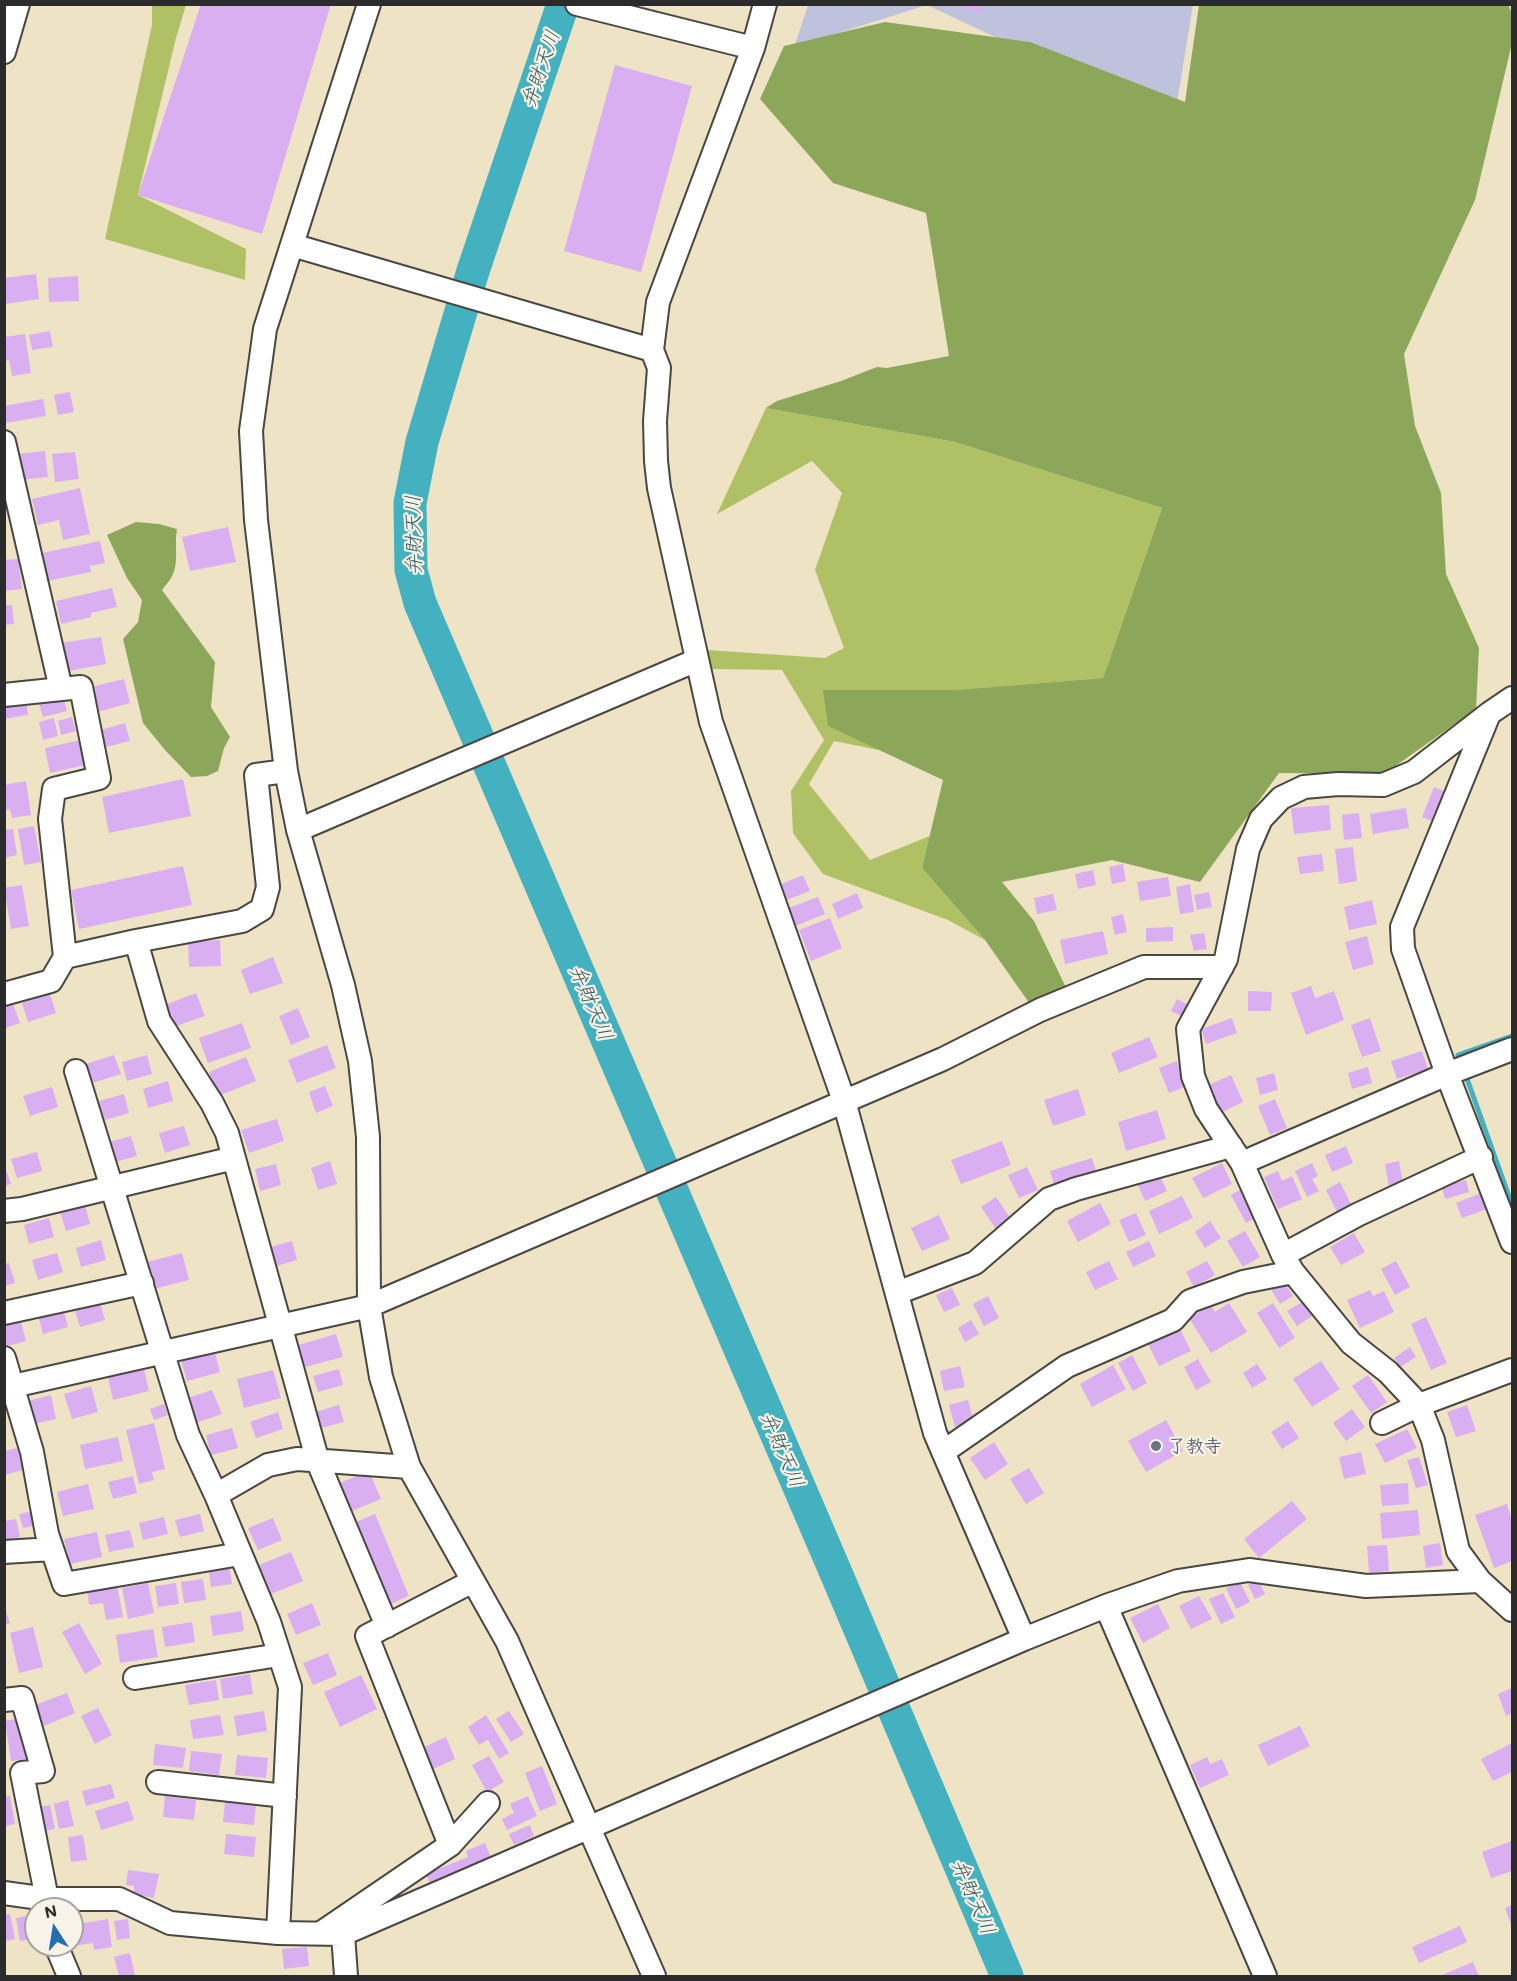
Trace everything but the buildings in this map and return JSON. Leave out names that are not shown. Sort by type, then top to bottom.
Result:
[{"type":"street","points":[[4,52],[18,4]]},
{"type":"street","points":[[369,4],[265,329],[251,431],[256,520],[286,771],[298,830],[343,985],[360,1061],[368,1137],[369,1306],[381,1377],[409,1467],[507,1641],[587,1829],[654,1977]]},
{"type":"street","points":[[577,4],[753,48]]},
{"type":"street","points":[[765,4],[753,48],[658,302],[652,350],[659,368],[655,421],[656,461],[660,488],[711,722],[844,1101],[934,1433],[1024,1639]]},
{"type":"street","points":[[292,245],[652,350]]},
{"type":"street","points":[[4,442],[61,688]]},
{"type":"street","points":[[298,830],[697,660]]},
{"type":"street","points":[[4,695],[81,687],[99,778],[54,789],[50,819],[64,957],[51,981],[4,994]]},
{"type":"street","points":[[1512,698],[1414,772],[1383,785],[1338,784],[1304,787],[1281,798],[1261,819],[1248,849],[1226,959],[1188,1029],[1193,1076],[1206,1109],[1237,1154],[1288,1263],[1351,1343],[1388,1372],[1419,1405],[1433,1440],[1458,1551],[1480,1581],[1512,1610]]},
{"type":"street","points":[[1490,713],[1402,927],[1403,949],[1447,1074],[1512,1242]]},
{"type":"street","points":[[64,957],[136,940],[242,921],[262,909],[268,887],[256,775],[286,771]]},
{"type":"street","points":[[136,940],[159,1022],[212,1103],[227,1133],[318,1462],[387,1626]]},
{"type":"street","points":[[9,1387],[369,1306],[943,1059],[1040,1010],[1144,967],[1222,967]]},
{"type":"street","points":[[897,1293],[975,1263],[1049,1199],[1076,1189],[1237,1154],[1512,1049]]},
{"type":"street","points":[[76,1071],[188,1435],[216,1495],[269,1623],[290,1687],[278,1933]]},
{"type":"street","points":[[943,1452],[1067,1366],[1173,1320],[1190,1301],[1288,1263],[1357,1215],[1481,1157]]},
{"type":"street","points":[[4,1211],[22,1209],[234,1158]]},
{"type":"street","points":[[4,1313],[142,1283]]},
{"type":"street","points":[[4,1358],[9,1387],[32,1452],[47,1534],[64,1584],[240,1554]]},
{"type":"street","points":[[1382,1423],[1419,1405],[1512,1370]]},
{"type":"street","points":[[216,1495],[268,1465],[297,1460],[409,1467]]},
{"type":"street","points":[[4,1552],[52,1549]]},
{"type":"street","points":[[84,1901],[119,1899],[170,1923],[278,1933],[344,1934],[1024,1639],[1106,1606],[1178,1581],[1249,1570],[1366,1586],[1480,1581]]},
{"type":"street","points":[[450,1845],[367,1636],[473,1581]]},
{"type":"street","points":[[1106,1606],[1265,1977]]},
{"type":"street","points":[[135,1678],[279,1655]]},
{"type":"street","points":[[4,1700],[22,1698],[43,1771],[22,1773],[47,1897]]},
{"type":"street","points":[[158,1782],[285,1796]]},
{"type":"street","points":[[320,1934],[450,1845],[488,1803]]},
{"type":"street","points":[[4,1893],[24,1898]]},
{"type":"street","points":[[344,1934],[346,1977]]},
{"type":"street","points":[[61,1957],[69,1977]]},
{"type":"shaded area","points":[[808,5],[927,5],[794,47]]},
{"type":"shaded area","points":[[927,5],[1193,5],[1174,121]]},
{"type":"green space","points":[[1508,4],[1512,14],[1512,43],[1475,200],[1404,354],[1415,426],[1441,493],[1446,574],[1479,648],[1476,709],[1384,774],[1279,773],[1200,882],[1112,860],[1002,882],[1034,921],[1071,998],[1030,1004],[985,940],[922,868],[943,780],[828,726],[823,690],[957,690],[1103,678],[1162,508],[955,442],[766,408],[777,401],[877,367],[887,368],[949,356],[926,213],[833,183],[760,99],[784,46],[885,22],[1030,42],[1185,102],[1199,5]]},
{"type":"green space","points":[[152,5],[186,5],[138,195],[246,249],[245,280],[105,239],[152,25]]},
{"type":"green space","points":[[766,408],[955,442],[1162,508],[1103,678],[973,689],[969,768],[834,741],[809,784],[870,860],[930,836],[922,868],[985,940],[948,920],[823,874],[793,833],[791,791],[824,740],[782,670],[712,669],[707,650],[825,658],[844,648],[815,570],[842,493],[812,461],[717,514]]},
{"type":"green space","points":[[136,522],[159,524],[177,529],[175,569],[162,590],[215,662],[211,707],[230,737],[224,748],[218,771],[207,776],[191,777],[143,723],[123,639],[138,622],[142,600],[127,578],[107,535]]},
{"type":"waterway","name":"弁財天川","points":[[563,4],[473,271],[422,442],[410,503],[411,570],[420,603],[1007,1976]]},
{"type":"waterway","points":[[1461,1062],[1458,1055],[1512,1036]]},
{"type":"waterway","points":[[1465,1073],[1512,1205]]},
{"type":"place","name":"了教寺","points":[[1156,1446]]}]
